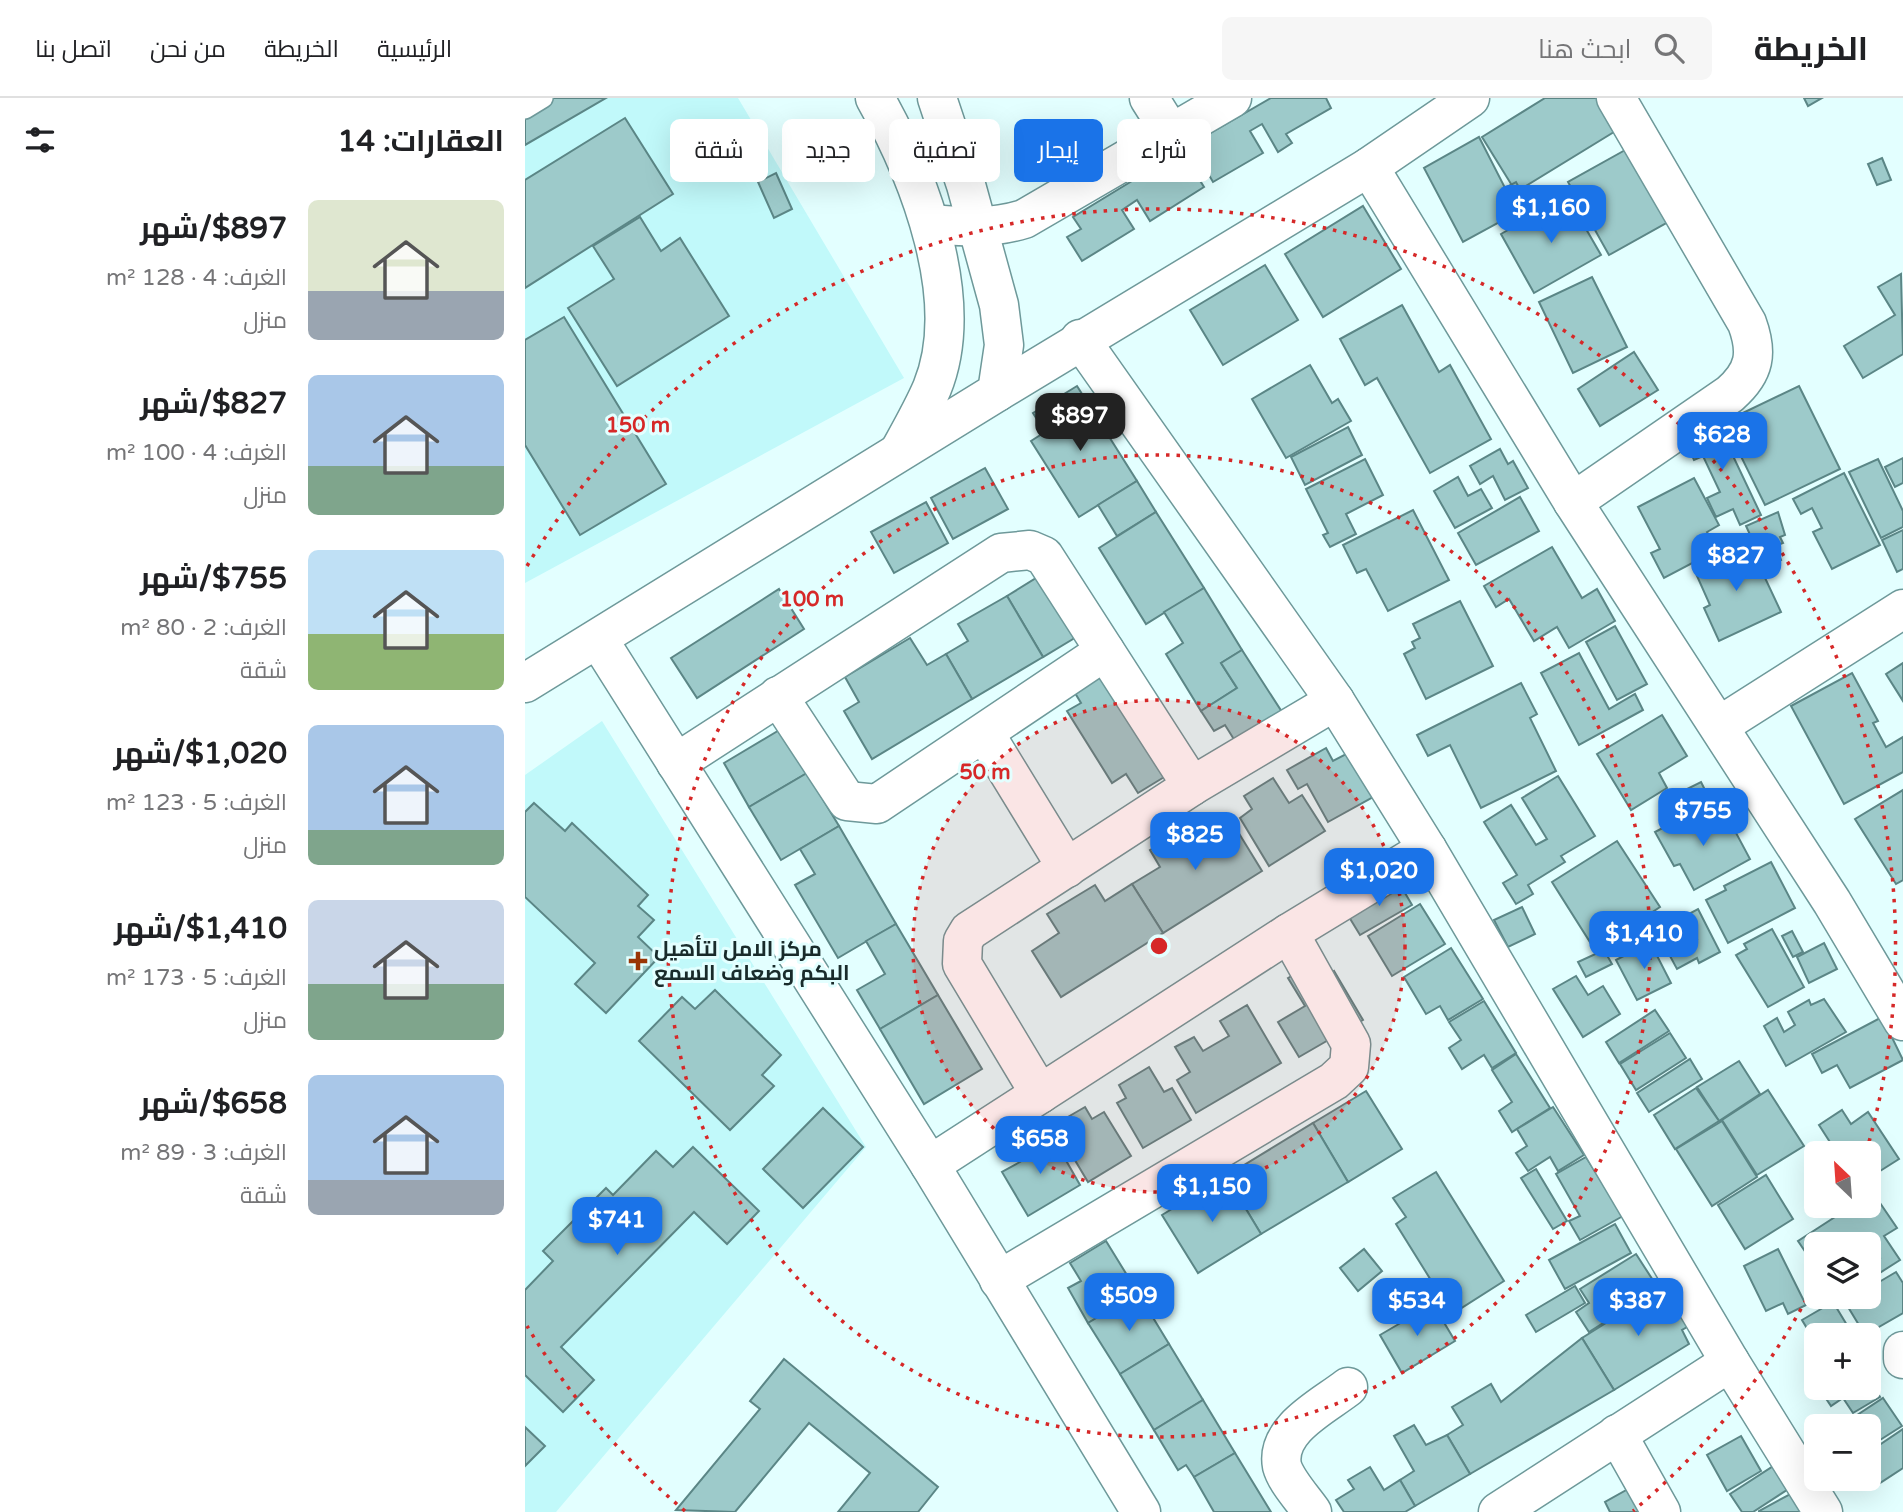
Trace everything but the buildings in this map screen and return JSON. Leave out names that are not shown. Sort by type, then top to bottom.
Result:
[{"type":"street","points":[[875,98],[901,147],[930,224],[943,289],[940,359],[932,387],[900,450]]},
{"type":"street","points":[[937,98],[979,229],[1004,332],[1003,360],[997,392]]},
{"type":"street","points":[[1149,98],[1162,119]]},
{"type":"street","points":[[1195,119],[1232,98]]},
{"type":"street","points":[[525,683],[900,450],[954,421],[1080,339],[1369,167],[1470,98]]},
{"type":"street","points":[[1573,502],[1730,394],[1745,381],[1755,361],[1754,343],[1747,323],[1616,98]]},
{"type":"street","points":[[930,224],[979,229],[998,227],[1024,219],[1117,165]]},
{"type":"street","points":[[1369,167],[1573,502],[1832,902],[1903,1021]]},
{"type":"street","points":[[1080,339],[1335,701],[1427,849],[1730,1362],[1823,1512]]},
{"type":"street","points":[[676,763],[1001,553],[1030,550],[1044,556],[1192,786]]},
{"type":"street","points":[[1719,726],[1903,609]]},
{"type":"street","points":[[598,639],[930,1165],[1141,1512]]},
{"type":"street","points":[[778,696],[848,802],[877,804],[1105,651]]},
{"type":"street","points":[[1040,1094],[968,975],[961,952],[969,931],[1192,786],[1335,701]]},
{"type":"street","points":[[985,734],[1066,868]]},
{"type":"street","points":[[930,1165],[1289,933],[1427,849]]},
{"type":"street","points":[[999,1280],[1335,1081],[1349,1068],[1351,1044],[1289,933]]},
{"type":"street","points":[[1903,1351],[1903,1359]]},
{"type":"street","points":[[1498,1512],[1730,1362]]},
{"type":"street","points":[[1312,1512],[1282,1468],[1282,1448],[1290,1432],[1348,1387]]},
{"type":"street","points":[[1617,1434],[1661,1512]]},
{"type":"lane","points":[[525,109],[543,98]]},
{"type":"shaded area","points":[[555,98],[738,98],[750,119],[670,119],[670,182],[768,182],[768,149],[782,172],[782,182],[788,182],[904,378],[525,583],[525,117]]},
{"type":"shaded area","name":"مركز الامل لتأهيل البكم وضعاف السمع","points":[[602,721],[866,1147],[556,1512],[525,1512],[525,775]]},
{"type":"place","name":"مركز الامل لتأهيل البكم وضعاف السمع","points":[[638,961]]}]
